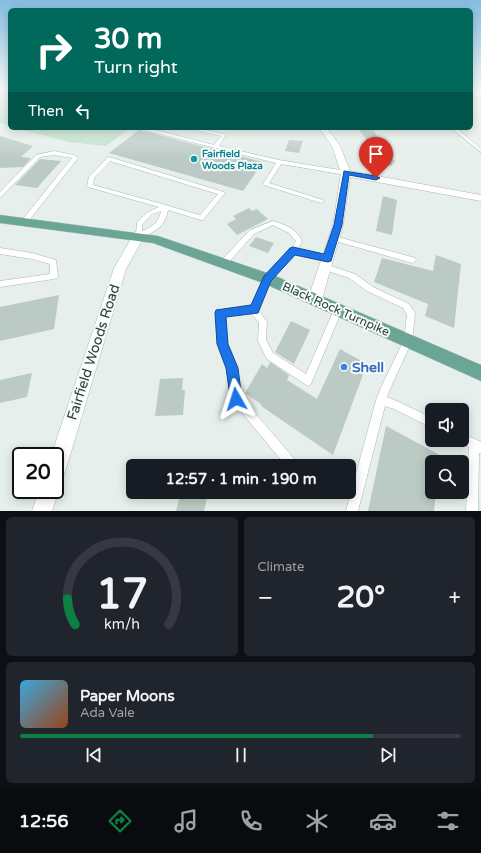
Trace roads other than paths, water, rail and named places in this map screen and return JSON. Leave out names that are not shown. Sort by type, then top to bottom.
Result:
[{"type":"main road","name":"Black Rock Turnpike","points":[[0,219],[139,235],[268,278],[481,373]]},
{"type":"street","points":[[314,299],[338,225],[346,173],[336,146],[325,130]]},
{"type":"street","points":[[346,173],[481,198]]},
{"type":"street","name":"Fairfield Woods Road","points":[[63,447],[120,268],[139,235]]},
{"type":"street","points":[[42,511],[46,499]]},
{"type":"lane","points":[[149,130],[279,162],[346,173]]},
{"type":"lane","points":[[201,130],[224,134],[216,146]]},
{"type":"lane","points":[[455,130],[481,151]]},
{"type":"lane","points":[[0,195],[38,156],[54,153],[72,156],[75,158],[26,221]]},
{"type":"lane","points":[[165,207],[90,186],[91,178],[109,159],[222,193],[200,218],[165,207],[150,213],[139,224],[139,235],[154,229],[164,217],[165,207]]},
{"type":"lane","points":[[279,162],[266,184],[321,201]]},
{"type":"lane","points":[[223,263],[252,232],[273,222],[296,233],[299,241],[293,251],[268,278],[254,310]]},
{"type":"lane","points":[[334,238],[412,260]]},
{"type":"lane","points":[[0,251],[32,256],[53,262],[54,276],[0,284]]},
{"type":"lane","points":[[293,251],[326,262],[370,288],[406,306],[410,310],[411,314],[408,341],[385,388],[352,511]]},
{"type":"lane","points":[[254,310],[263,322],[262,341],[270,356],[308,380],[338,310]]},
{"type":"lane","points":[[254,310],[220,313],[223,344],[232,368],[236,399],[287,459]]},
{"type":"lane","points":[[481,364],[481,373]]},
{"type":"lane","points":[[382,400],[425,420]]},
{"type":"lane","points":[[469,442],[478,446],[472,511]]},
{"type":"place","name":"Fairfield Woods Plaza","points":[[194,159]]},
{"type":"place","name":"Shell","points":[[344,367]]}]
